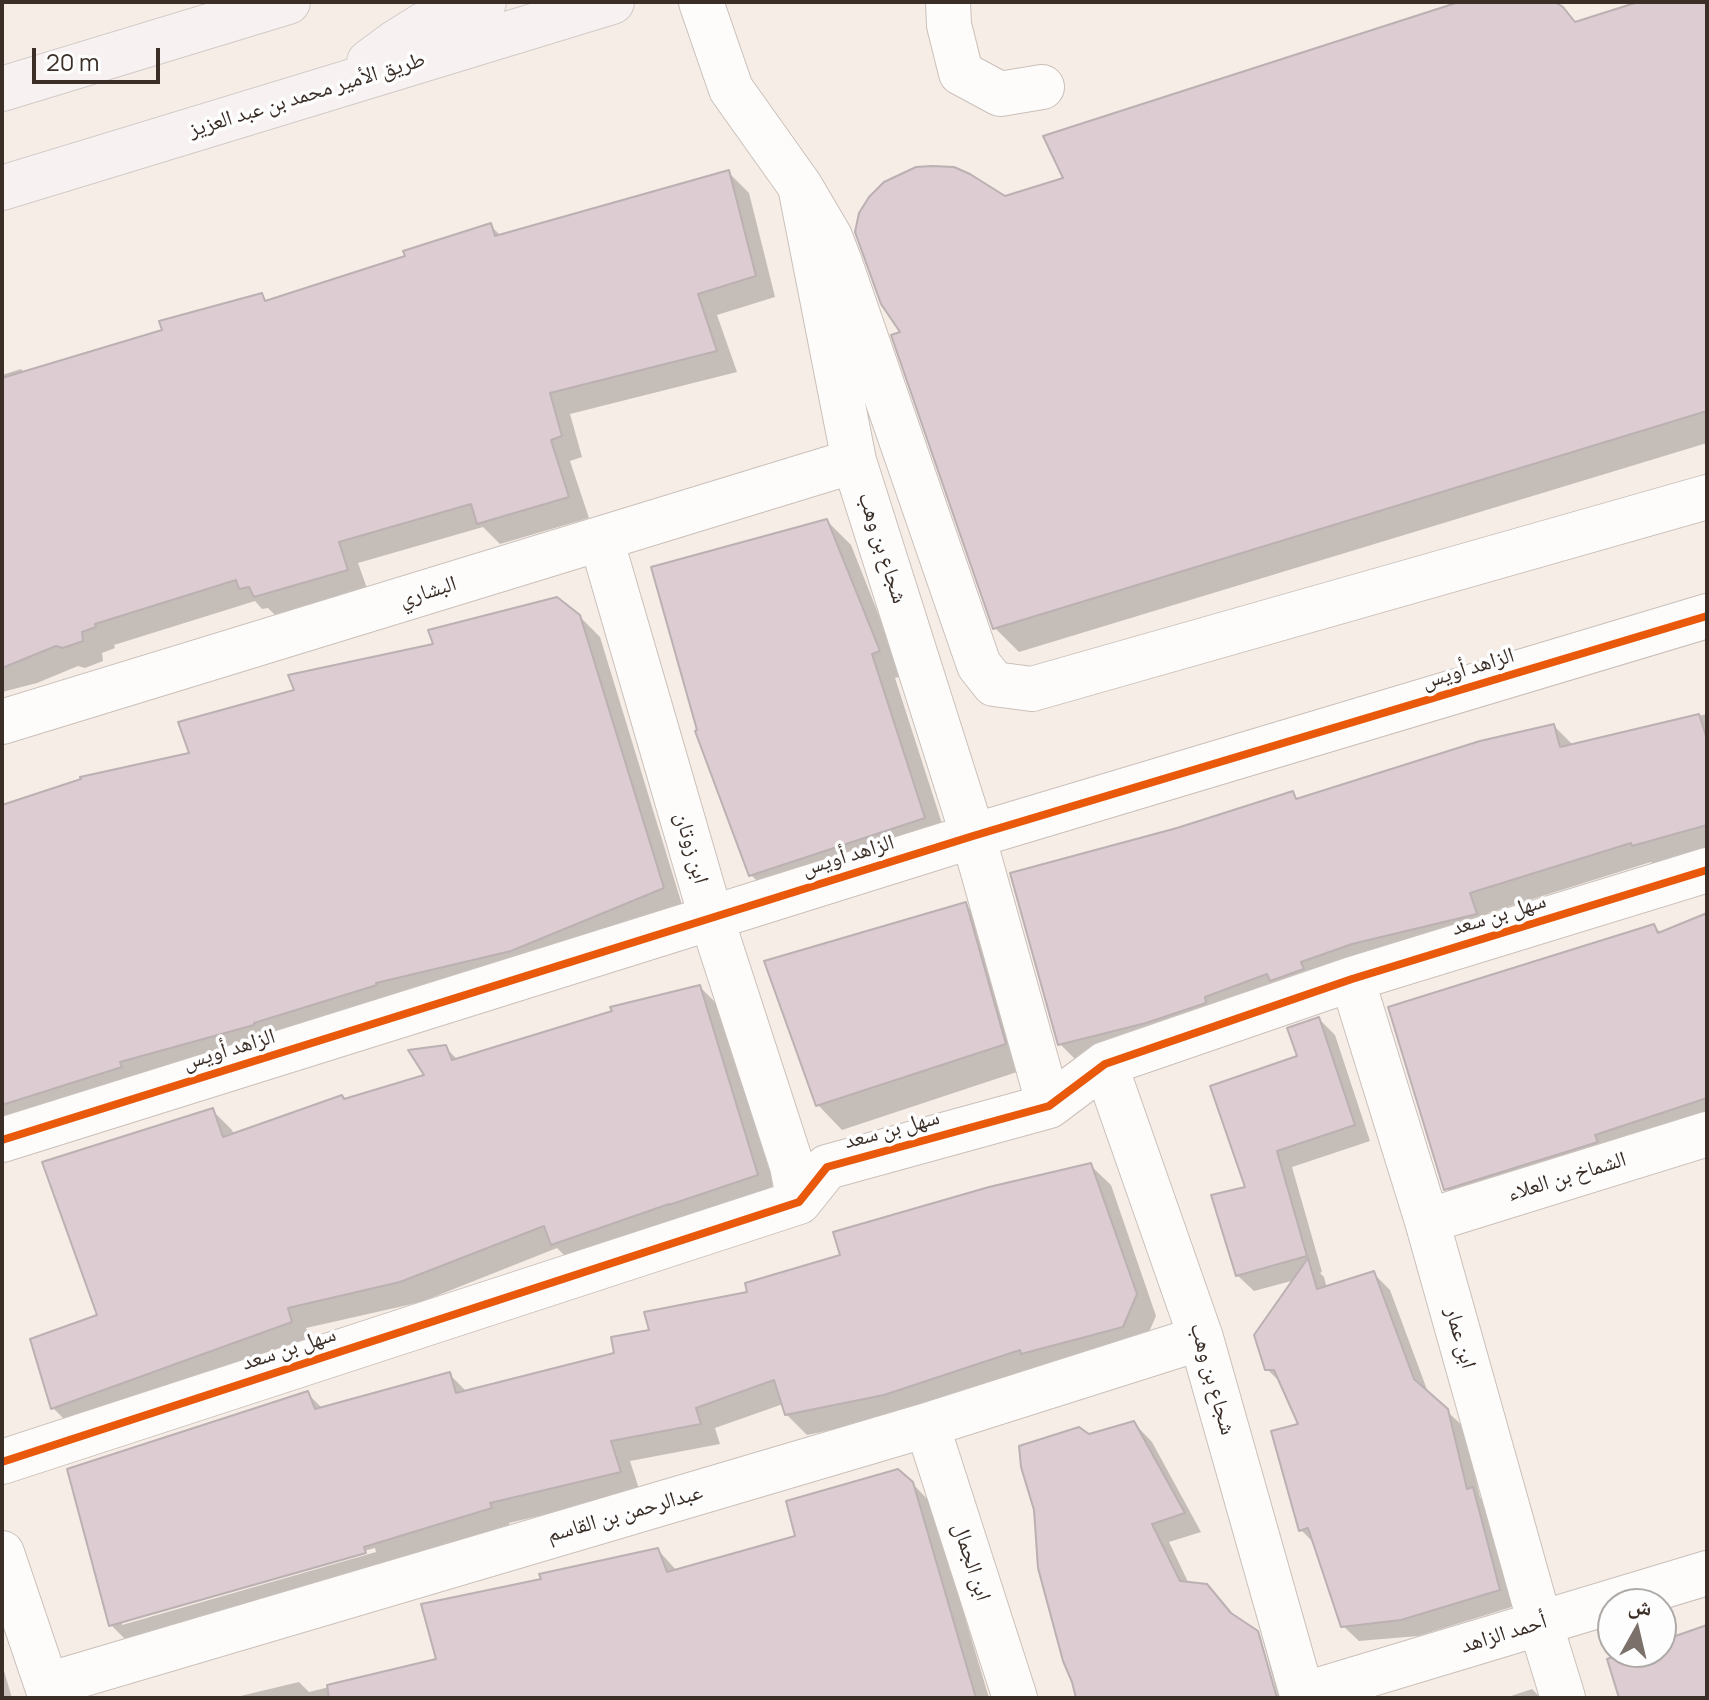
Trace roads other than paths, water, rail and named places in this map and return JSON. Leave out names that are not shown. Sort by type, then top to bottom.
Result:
[{"type":"main road","points":[[2,89],[288,2]]},
{"type":"main road","points":[[343,84],[396,42],[425,24],[484,2]]},
{"type":"main road","name":"طريق الأمير محمد بن عبد العزيز","points":[[2,188],[612,2]]},
{"type":"street","name":"شجاع بن وهب","points":[[701,2],[731,89],[800,186],[854,461],[973,836],[1049,1106]]},
{"type":"street","points":[[948,2],[949,25],[961,73],[1000,94],[1042,87]]},
{"type":"street","points":[[800,186],[830,237],[839,260],[979,665],[994,684],[1032,689],[1707,497]]},
{"type":"street","name":"البشاري","points":[[2,722],[854,461]]},
{"type":"street","name":"ابن زوتان","points":[[601,539],[711,917],[792,1166],[799,1202]]},
{"type":"street","name":"الزاهد أويس","points":[[2,1140],[973,836],[1707,616]]},
{"type":"street","name":"سهل بن سعد","points":[[2,1462],[799,1202],[827,1167],[1049,1106],[1105,1064],[1352,979],[1707,870]]},
{"type":"street","name":"ابن عمار","points":[[1352,979],[1427,1221],[1563,1698]]},
{"type":"street","name":"شجاع بن وهب","points":[[1105,1064],[1201,1338],[1302,1697]]},
{"type":"street","name":"الشماخ بن العلاء","points":[[1427,1221],[1707,1134]]},
{"type":"street","name":"عبدالرحمن بن القاسم","points":[[49,1692],[927,1425],[1201,1338]]},
{"type":"street","name":"ابن الجمال","points":[[927,1425],[1015,1698]]},
{"type":"street","points":[[2,1553],[49,1692]]},
{"type":"street","name":"أحمد الزاهد","points":[[1302,1697],[1707,1573]]}]
